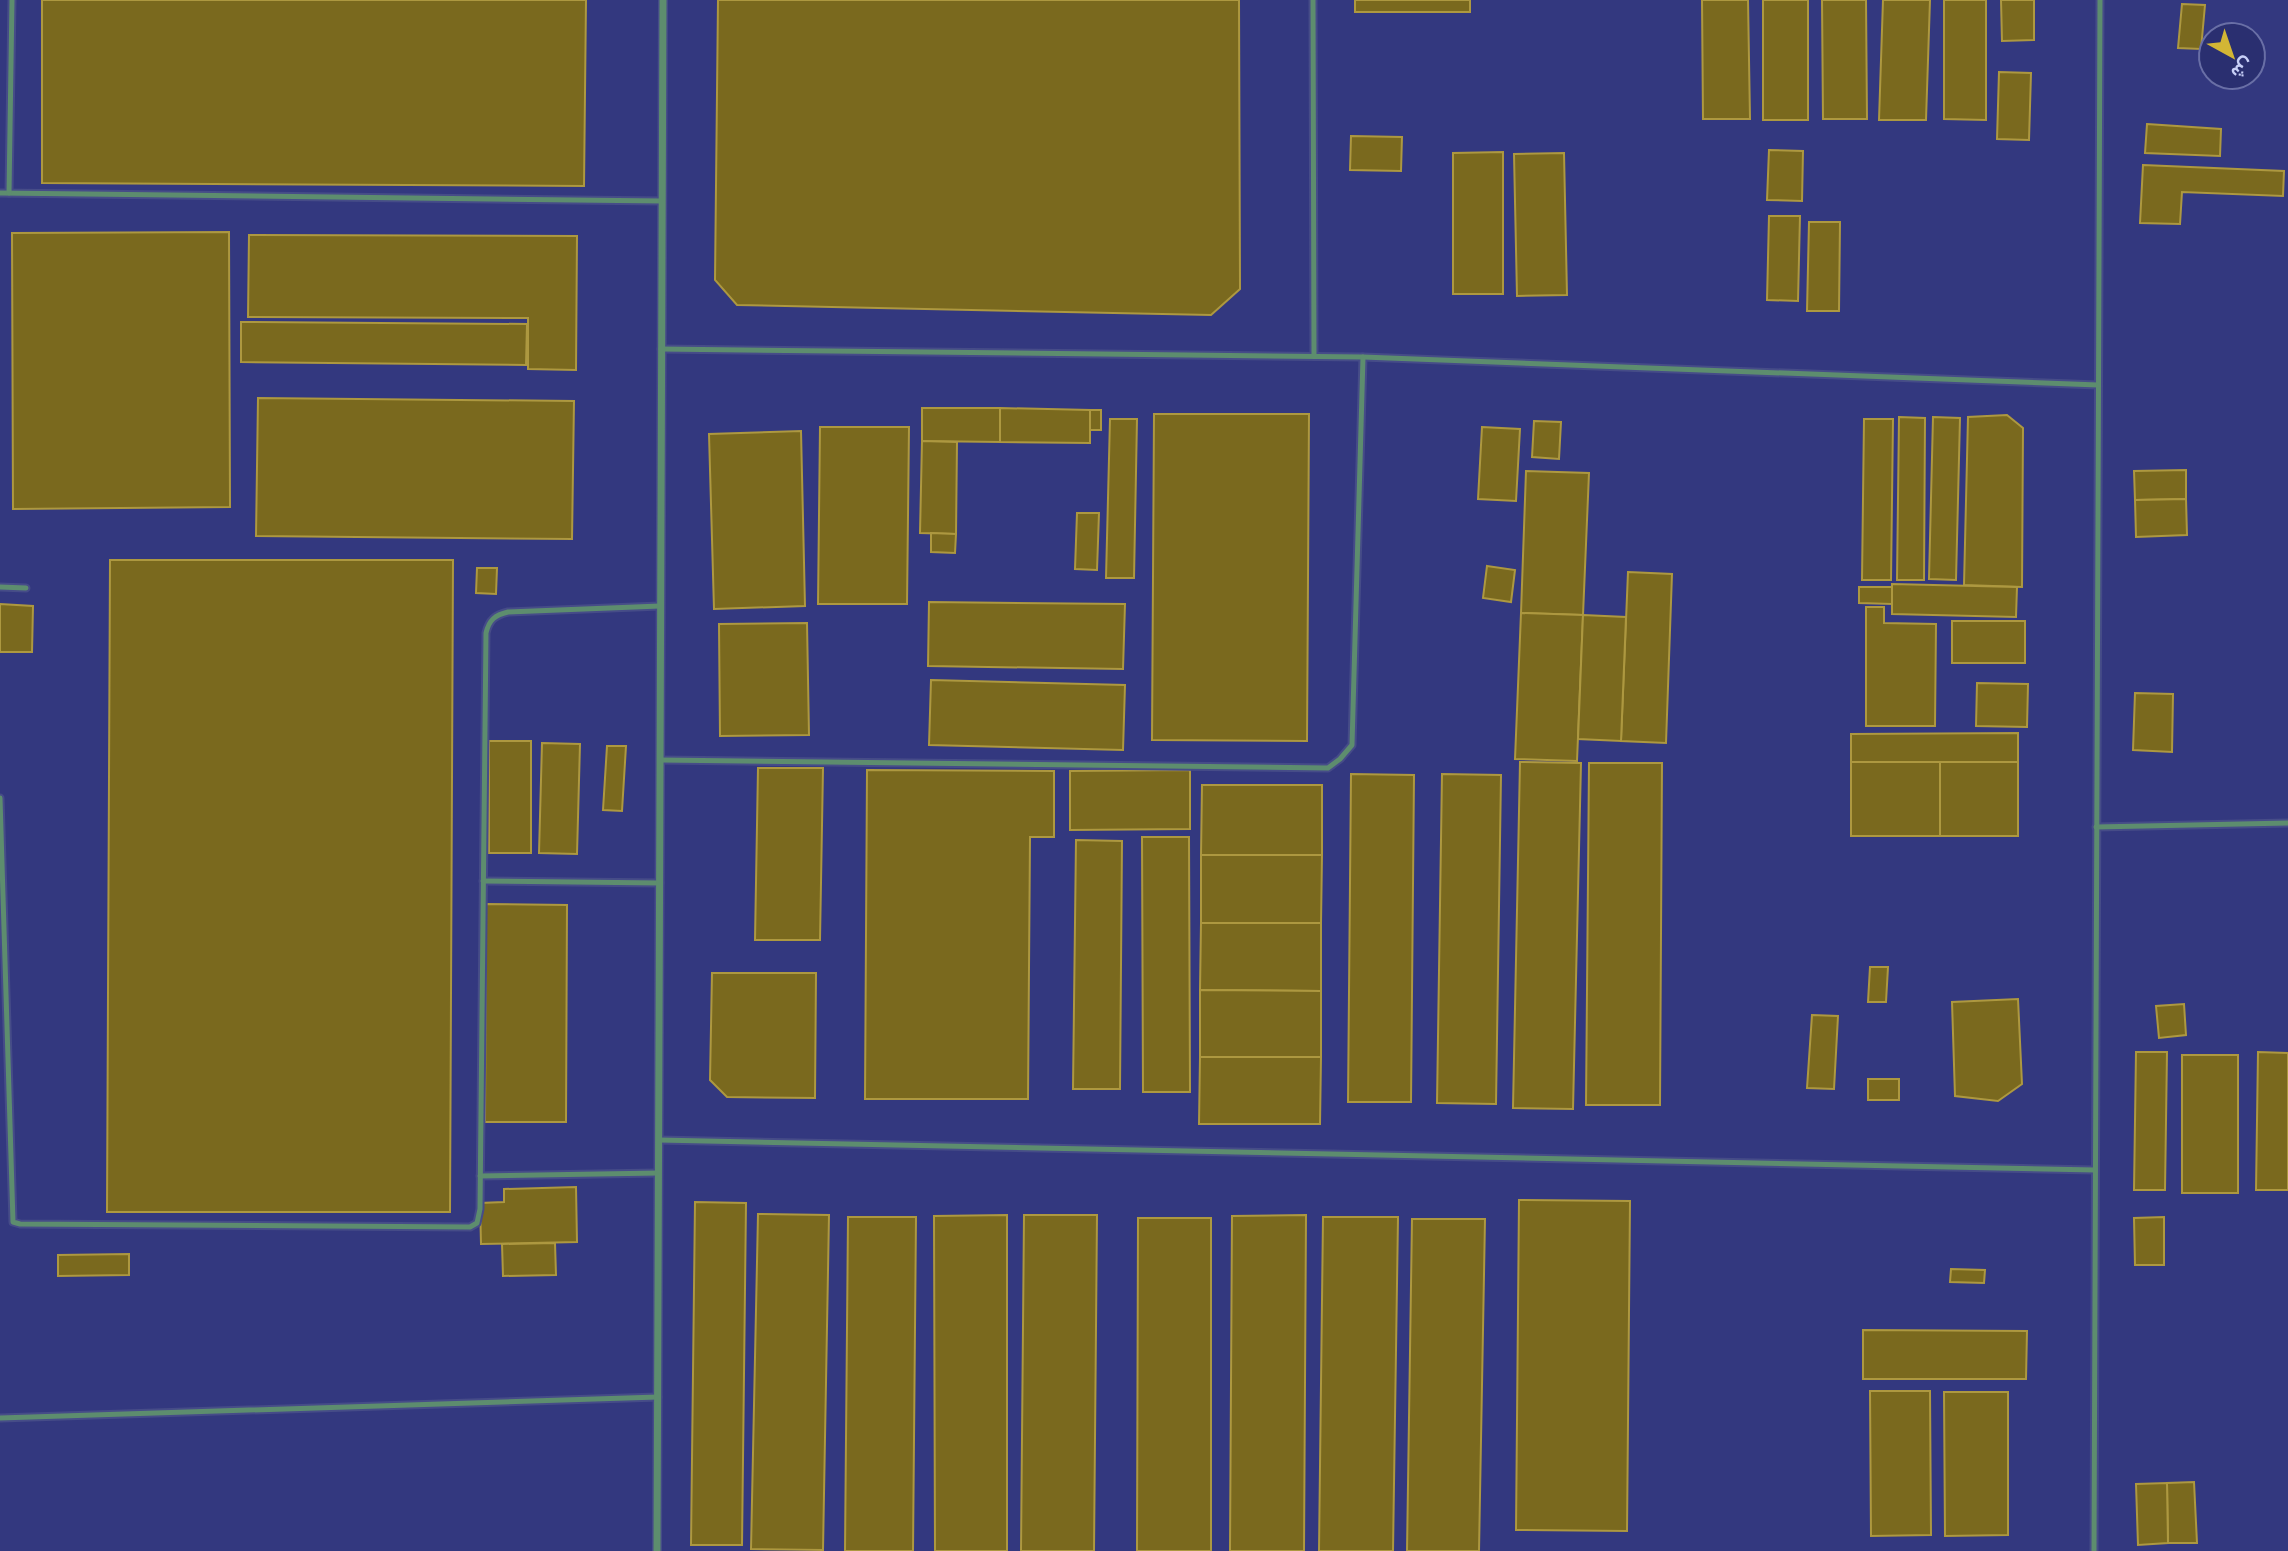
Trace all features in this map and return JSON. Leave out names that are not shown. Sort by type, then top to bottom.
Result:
[{"type":"street","points":[[657,1551],[663,0]]},
{"type":"lane","points":[[9,193],[12,0]]},
{"type":"lane","points":[[1312,0],[1314,356]]},
{"type":"lane","points":[[2094,1551],[2100,0]]},
{"type":"lane","points":[[0,193],[662,201]]},
{"type":"lane","points":[[662,349],[1363,357],[2098,385]]},
{"type":"lane","points":[[660,760],[1328,768],[1352,745],[1363,357]]},
{"type":"lane","points":[[0,587],[26,588]]},
{"type":"lane","points":[[0,798],[13,1222],[465,1228],[477,1223],[479,1216],[488,625],[493,618],[508,612],[660,606]]},
{"type":"lane","points":[[2096,827],[2288,823]]},
{"type":"lane","points":[[483,881],[660,883]]},
{"type":"lane","points":[[659,1140],[2095,1170]]},
{"type":"lane","points":[[480,1176],[658,1174]]},
{"type":"lane","points":[[0,1418],[658,1397]]},
{"type":"shaded area","points":[[0,0],[2288,0],[2288,1551],[0,1551]]},
{"type":"building","points":[[42,0],[586,0],[584,186],[42,183]]},
{"type":"building","points":[[718,0],[1239,0],[1240,289],[1211,315],[737,305],[715,280]]},
{"type":"building","points":[[1355,0],[1470,0],[1470,12],[1355,12]]},
{"type":"building","points":[[1702,0],[1748,0],[1750,119],[1703,119]]},
{"type":"building","points":[[1763,0],[1808,0],[1808,120],[1763,120]]},
{"type":"building","points":[[1822,0],[1866,0],[1867,119],[1823,119]]},
{"type":"building","points":[[1883,0],[1930,0],[1926,120],[1879,120]]},
{"type":"building","points":[[1944,0],[1986,0],[1986,120],[1944,119]]},
{"type":"building","points":[[2001,0],[2034,0],[2034,40],[2002,41]]},
{"type":"building","points":[[2182,4],[2205,5],[2204,21],[2197,21],[2197,49],[2178,48]]},
{"type":"building","points":[[1999,72],[2031,73],[2029,140],[1997,139]]},
{"type":"building","points":[[2147,124],[2221,129],[2220,156],[2145,153]]},
{"type":"building","points":[[1351,136],[1402,137],[1401,171],[1350,170]]},
{"type":"building","points":[[1769,150],[1803,151],[1802,201],[1767,200]]},
{"type":"building","points":[[1503,152],[1503,294],[1453,294],[1453,153]]},
{"type":"building","points":[[1564,153],[1567,295],[1517,296],[1514,154]]},
{"type":"building","points":[[2143,165],[2284,171],[2283,196],[2182,192],[2180,224],[2140,223]]},
{"type":"building","points":[[1769,216],[1800,216],[1798,301],[1767,300]]},
{"type":"building","points":[[1809,222],[1840,222],[1839,311],[1807,311]]},
{"type":"building","points":[[229,232],[230,507],[13,509],[12,233]]},
{"type":"building","points":[[249,235],[577,236],[576,370],[528,369],[528,318],[248,317]]},
{"type":"building","points":[[241,322],[527,324],[526,365],[241,362]]},
{"type":"building","points":[[258,398],[574,401],[572,539],[256,536]]},
{"type":"building","points":[[922,408],[1000,408],[1000,442],[922,441]]},
{"type":"building","points":[[1000,408],[1090,410],[1090,443],[1000,442]]},
{"type":"building","points":[[1090,410],[1101,410],[1101,430],[1090,430]]},
{"type":"building","points":[[1154,414],[1309,414],[1307,741],[1152,740]]},
{"type":"building","points":[[2007,415],[2023,428],[2022,587],[1964,585],[1968,417]]},
{"type":"building","points":[[1899,417],[1925,418],[1924,580],[1897,580]]},
{"type":"building","points":[[1933,417],[1960,418],[1956,580],[1929,579]]},
{"type":"building","points":[[1110,419],[1137,419],[1134,578],[1106,578]]},
{"type":"building","points":[[1864,419],[1893,419],[1891,580],[1862,580]]},
{"type":"building","points":[[1534,421],[1561,422],[1559,459],[1532,457]]},
{"type":"building","points":[[820,427],[909,427],[907,604],[818,604]]},
{"type":"building","points":[[1482,427],[1520,429],[1516,501],[1478,499]]},
{"type":"building","points":[[801,431],[805,606],[714,609],[709,434]]},
{"type":"building","points":[[922,441],[957,442],[956,534],[920,533]]},
{"type":"building","points":[[2186,470],[2186,499],[2135,500],[2134,471]]},
{"type":"building","points":[[1526,471],[1589,473],[1583,615],[1521,613]]},
{"type":"building","points":[[2186,499],[2187,535],[2136,537],[2135,500]]},
{"type":"building","points":[[1077,513],[1099,513],[1097,570],[1075,569]]},
{"type":"building","points":[[931,533],[956,534],[955,553],[931,552]]},
{"type":"building","points":[[110,560],[453,560],[450,1212],[107,1212]]},
{"type":"building","points":[[1487,566],[1515,570],[1511,602],[1483,598]]},
{"type":"building","points":[[477,568],[497,568],[496,594],[476,593]]},
{"type":"building","points":[[1628,572],[1672,574],[1666,743],[1621,741]]},
{"type":"building","points":[[1892,584],[2017,587],[2016,617],[1892,614]]},
{"type":"building","points":[[1859,587],[1892,587],[1892,604],[1859,603]]},
{"type":"building","points":[[929,602],[1125,604],[1123,669],[928,666]]},
{"type":"building","points":[[0,604],[33,606],[32,652],[0,652]]},
{"type":"building","points":[[1866,607],[1884,607],[1884,623],[1936,624],[1935,726],[1866,726]]},
{"type":"building","points":[[1521,613],[1583,615],[1577,761],[1515,759]]},
{"type":"building","points":[[1583,615],[1626,617],[1621,741],[1578,739]]},
{"type":"building","points":[[1952,621],[2025,621],[2025,663],[1952,663]]},
{"type":"building","points":[[807,623],[809,735],[720,736],[719,624]]},
{"type":"building","points":[[931,680],[1125,685],[1123,750],[929,745]]},
{"type":"building","points":[[1977,683],[2028,684],[2027,727],[1976,726]]},
{"type":"building","points":[[2135,693],[2173,694],[2172,752],[2133,750]]},
{"type":"building","points":[[2018,733],[2018,762],[1851,762],[1851,734]]},
{"type":"building","points":[[489,741],[531,741],[531,853],[489,853]]},
{"type":"building","points":[[542,743],[580,744],[577,854],[539,853]]},
{"type":"building","points":[[607,746],[626,746],[622,811],[603,810]]},
{"type":"building","points":[[1520,762],[1581,763],[1573,1109],[1513,1108]]},
{"type":"building","points":[[1851,762],[1940,762],[1940,836],[1851,836]]},
{"type":"building","points":[[1940,762],[2018,762],[2018,836],[1940,836]]},
{"type":"building","points":[[1589,763],[1662,763],[1660,1105],[1586,1105]]},
{"type":"building","points":[[758,768],[823,768],[820,940],[755,940]]},
{"type":"building","points":[[867,770],[1054,771],[1054,837],[1030,837],[1028,1099],[865,1099]]},
{"type":"building","points":[[1190,770],[1190,829],[1070,830],[1070,771]]},
{"type":"building","points":[[1351,774],[1414,775],[1411,1102],[1348,1102]]},
{"type":"building","points":[[1442,774],[1501,775],[1496,1104],[1437,1103]]},
{"type":"building","points":[[1202,785],[1322,785],[1322,855],[1201,855]]},
{"type":"building","points":[[1142,837],[1189,837],[1190,1092],[1143,1092]]},
{"type":"building","points":[[1076,840],[1122,841],[1120,1089],[1073,1089]]},
{"type":"building","points":[[1201,855],[1322,855],[1321,923],[1201,923]]},
{"type":"building","points":[[486,904],[567,905],[566,1122],[485,1122]]},
{"type":"building","points":[[1201,923],[1321,923],[1321,991],[1200,990]]},
{"type":"building","points":[[1870,967],[1888,967],[1886,1002],[1868,1002]]},
{"type":"building","points":[[712,973],[816,973],[815,1098],[727,1097],[710,1080]]},
{"type":"building","points":[[1200,990],[1321,991],[1321,1057],[1200,1057]]},
{"type":"building","points":[[2018,999],[2022,1084],[1998,1101],[1955,1096],[1952,1002]]},
{"type":"building","points":[[2184,1004],[2186,1035],[2159,1038],[2156,1006]]},
{"type":"building","points":[[1812,1015],[1838,1016],[1834,1089],[1807,1088]]},
{"type":"building","points":[[2136,1052],[2167,1052],[2165,1190],[2134,1190]]},
{"type":"building","points":[[2258,1052],[2288,1053],[2288,1190],[2256,1190]]},
{"type":"building","points":[[2182,1055],[2238,1055],[2238,1193],[2182,1193]]},
{"type":"building","points":[[1200,1057],[1321,1057],[1320,1124],[1199,1124]]},
{"type":"building","points":[[1868,1079],[1899,1079],[1899,1100],[1868,1100]]},
{"type":"building","points":[[576,1187],[577,1242],[481,1244],[480,1203],[504,1202],[504,1189]]},
{"type":"building","points":[[1519,1200],[1630,1201],[1627,1531],[1516,1530]]},
{"type":"building","points":[[695,1202],[746,1203],[742,1545],[691,1545]]},
{"type":"building","points":[[758,1214],[829,1215],[823,1550],[751,1549]]},
{"type":"building","points":[[1007,1215],[1007,1551],[935,1551],[934,1216]]},
{"type":"building","points":[[1024,1215],[1097,1215],[1094,1551],[1021,1551]]},
{"type":"building","points":[[1306,1215],[1304,1551],[1230,1551],[1232,1216]]},
{"type":"building","points":[[848,1217],[916,1217],[913,1551],[845,1551]]},
{"type":"building","points":[[1323,1217],[1398,1217],[1393,1551],[1319,1551]]},
{"type":"building","points":[[2164,1217],[2164,1265],[2135,1265],[2134,1218]]},
{"type":"building","points":[[1138,1218],[1211,1218],[1211,1551],[1137,1551]]},
{"type":"building","points":[[1412,1219],[1485,1219],[1479,1551],[1407,1551]]},
{"type":"building","points":[[555,1243],[556,1275],[503,1276],[502,1244]]},
{"type":"building","points":[[129,1254],[129,1275],[58,1276],[58,1255]]},
{"type":"building","points":[[1951,1269],[1985,1270],[1984,1283],[1950,1282]]},
{"type":"building","points":[[1863,1330],[2027,1331],[2026,1379],[1863,1379]]},
{"type":"building","points":[[1870,1391],[1930,1391],[1931,1535],[1871,1536]]},
{"type":"building","points":[[1944,1392],[2008,1392],[2008,1535],[1945,1536]]},
{"type":"building","points":[[2194,1482],[2197,1543],[2168,1543],[2167,1483]]},
{"type":"building","points":[[2167,1483],[2168,1543],[2138,1545],[2136,1484]]}]
